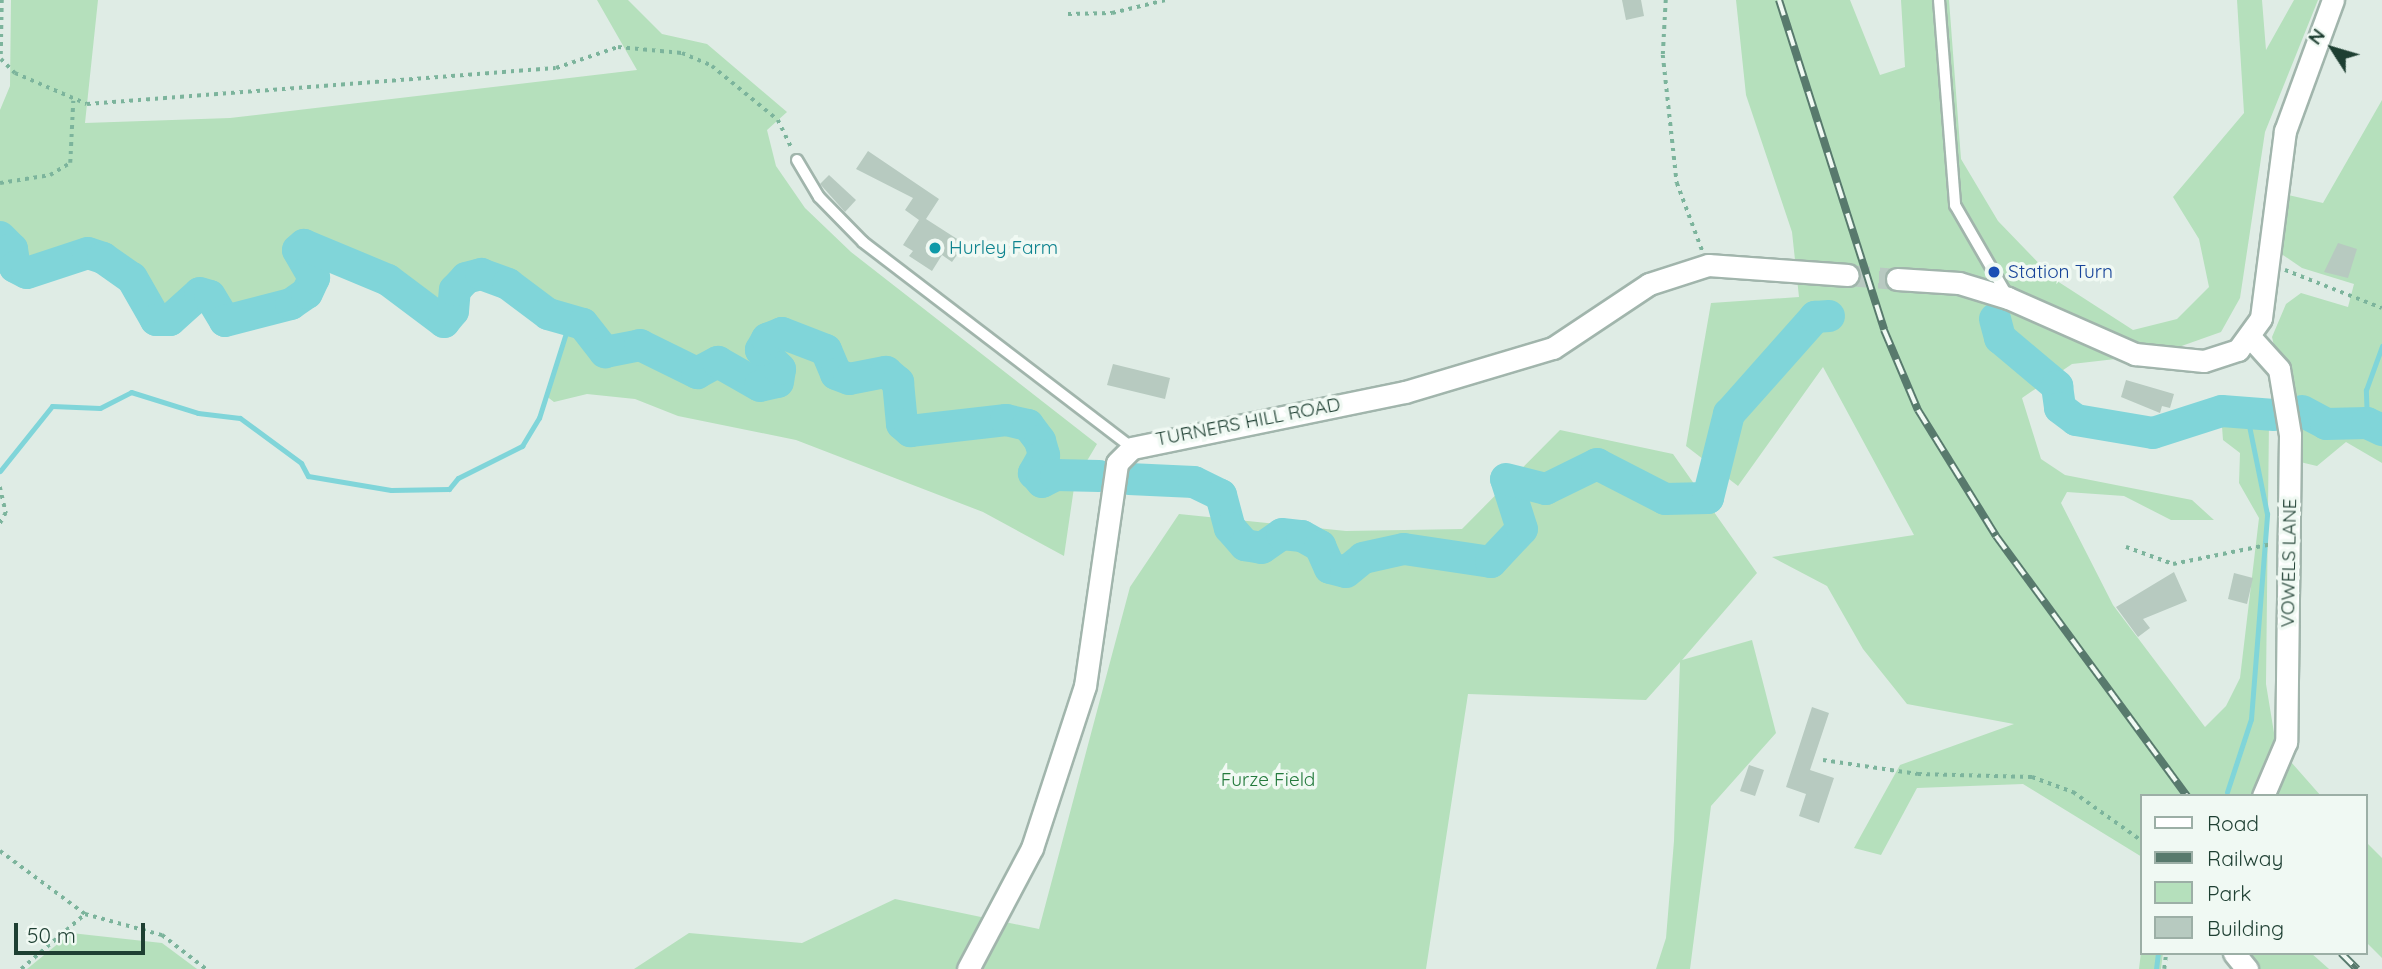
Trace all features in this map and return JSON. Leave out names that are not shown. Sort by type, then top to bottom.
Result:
[{"type":"main road","points":[[1897,279],[1959,283],[2008,298],[2135,354],[2204,361],[2221,358],[2251,338],[2261,318],[2285,131],[2333,0]]},
{"type":"main road","name":"TURNERS HILL ROAD","points":[[968,969],[1032,848],[1085,686],[1116,463],[1132,448],[1405,392],[1553,348],[1649,284],[1708,265],[1847,275]]},
{"type":"main road","name":"VOWELS LANE","points":[[2251,338],[2279,369],[2290,435],[2286,743],[2264,794]]},
{"type":"main road","points":[[2236,955],[2247,969]]},
{"type":"lane","points":[[1939,0],[1955,205],[1966,234],[2008,298]]},
{"type":"lane","points":[[797,160],[819,197],[863,242],[1132,448]]},
{"type":"path","points":[[2,0],[1,59],[15,74],[73,101],[556,68],[618,47],[682,53],[712,66],[778,120],[797,160]]},
{"type":"path","points":[[1068,14],[1112,13],[1166,0]]},
{"type":"path","points":[[1666,0],[1663,55],[1677,183],[1708,265]]},
{"type":"path","points":[[0,183],[50,175],[70,163],[73,101]]},
{"type":"path","points":[[2267,263],[2382,308]]},
{"type":"path","points":[[0,487],[6,513],[0,523]]},
{"type":"path","points":[[2126,547],[2173,564],[2257,544],[2268,544]]},
{"type":"path","points":[[1823,760],[1905,773],[2032,777],[2073,792],[2140,840]]},
{"type":"path","points":[[0,851],[85,914],[162,935],[206,969]]},
{"type":"path","points":[[21,969],[85,914]]},
{"type":"green space","points":[[11,0],[98,0],[85,123],[230,118],[637,70],[597,0],[628,0],[662,34],[707,44],[787,112],[767,130],[776,166],[805,208],[851,252],[1097,444],[1075,481],[1064,556],[983,512],[796,440],[678,416],[635,399],[587,394],[554,402],[545,395],[570,320],[481,274],[466,278],[455,290],[453,311],[444,322],[388,280],[304,245],[298,250],[314,278],[307,293],[250,320],[225,321],[210,296],[200,293],[170,320],[156,320],[132,278],[88,253],[27,273],[15,267],[12,249],[0,237],[0,110],[10,86]]},
{"type":"green space","points":[[1736,0],[1850,0],[1880,75],[1905,67],[1901,0],[1949,0],[1961,159],[1998,221],[2054,279],[2133,330],[2177,319],[2209,287],[2199,239],[2173,197],[2244,113],[2237,0],[2262,0],[2266,50],[2294,0],[2318,0],[2265,132],[2240,298],[2221,332],[2159,354],[2072,364],[2022,398],[2041,459],[2065,475],[2192,500],[2214,520],[2171,520],[2124,496],[2067,492],[2061,503],[2113,605],[2205,727],[2226,706],[2240,678],[2259,518],[2239,483],[2240,453],[2223,440],[2221,413],[2269,421],[2266,684],[2276,745],[2319,794],[2140,794],[2140,856],[2023,784],[1917,788],[1881,855],[1854,848],[1900,765],[2014,724],[1907,704],[1863,649],[1827,586],[1772,557],[1914,535],[1823,367],[1738,486],[1686,446],[1711,303],[1799,297],[1792,232],[1746,95]]},
{"type":"green space","points":[[2382,100],[2382,463],[2346,442],[2317,466],[2300,462],[2272,337],[2286,304],[2301,293],[2348,307],[2354,284],[2302,268],[2280,253],[2284,194],[2323,203]]},
{"type":"green space","name":"Furze Field","points":[[1560,430],[1673,454],[1757,573],[1682,660],[1752,640],[1776,733],[1711,806],[1690,969],[1656,969],[1666,938],[1674,841],[1680,662],[1646,700],[1468,694],[1426,969],[634,969],[689,933],[802,943],[895,899],[1039,929],[1130,587],[1179,514],[1346,531],[1462,529]]},
{"type":"green space","points":[[2368,844],[2382,858],[2382,958],[2368,944]]},
{"type":"green space","points":[[71,933],[162,943],[197,969],[27,969]]},
{"type":"green space","points":[[2141,955],[2163,955],[2161,969],[2139,969]]},
{"type":"green space","points":[[2247,955],[2313,955],[2329,969],[2256,969]]},
{"type":"building","points":[[1622,0],[1641,0],[1644,16],[1626,20]]},
{"type":"building","points":[[868,151],[939,199],[926,219],[965,244],[952,262],[942,255],[932,271],[909,256],[913,251],[903,245],[919,220],[905,210],[913,198],[856,169]]},
{"type":"building","points":[[829,175],[856,200],[845,212],[820,184]]},
{"type":"building","points":[[2338,243],[2357,249],[2348,278],[2324,272]]},
{"type":"building","points":[[1113,364],[1170,378],[1165,399],[1107,385]]},
{"type":"building","points":[[2126,380],[2174,394],[2170,408],[2162,406],[2160,413],[2121,397]]},
{"type":"building","points":[[2174,572],[2187,601],[2143,619],[2150,628],[2138,637],[2116,607]]},
{"type":"building","points":[[2234,573],[2253,578],[2247,604],[2228,599]]},
{"type":"building","points":[[1812,707],[1829,713],[1810,770],[1834,778],[1819,823],[1799,816],[1806,794],[1786,787]]},
{"type":"building","points":[[1749,765],[1764,770],[1755,796],[1740,791]]},
{"type":"waterway","points":[[0,237],[12,249],[15,267],[27,273],[88,253],[103,258],[132,278],[156,320],[170,320],[200,293],[210,296],[225,321],[291,304],[307,293],[314,278],[298,250],[304,245],[388,280],[444,322],[453,311],[455,290],[466,278],[481,274],[508,284],[548,314],[583,324],[605,352],[640,345],[697,373],[718,362],[760,386],[778,382],[780,369],[761,350],[767,339],[782,333],[826,350],[836,374],[849,379],[886,372],[898,382],[902,424],[910,431],[1006,420],[1028,425],[1040,441],[1044,455],[1034,473],[1042,482],[1056,475],[1099,476]]},
{"type":"waterway","points":[[1129,479],[1194,482],[1221,495],[1230,528],[1245,545],[1262,548],[1282,534],[1302,536],[1320,546],[1330,568],[1346,572],[1363,558],[1404,549],[1491,562],[1522,529],[1506,479],[1546,489],[1597,464],[1665,499],[1708,498],[1729,414],[1815,317],[1829,316]]},
{"type":"waterway","points":[[1995,319],[2000,338],[2057,386],[2060,408],[2076,420],[2153,433],[2222,411],[2274,415]]},
{"type":"waterway","points":[[0,471],[52,406],[100,408],[131,392],[198,413],[240,418],[301,463],[308,476],[391,490],[449,489],[458,478],[522,446],[539,418],[570,320]]},
{"type":"waterway","points":[[2367,423],[2366,390],[2382,346]]},
{"type":"waterway","points":[[2302,411],[2326,424],[2367,423],[2382,430]]},
{"type":"waterway","points":[[2227,792],[2251,719],[2267,514],[2247,416]]},
{"type":"waterway","points":[[2156,969],[2158,955]]},
{"type":"tunnel","points":[[1848,275],[1897,279]]},
{"type":"railway","points":[[1779,0],[1884,330],[1918,410],[1996,536],[2186,794]]},
{"type":"railway","points":[[2343,955],[2357,969]]},
{"type":"place","name":"Hurley Farm","points":[[935,248]]},
{"type":"place","name":"Station Turn","points":[[1994,272]]}]
